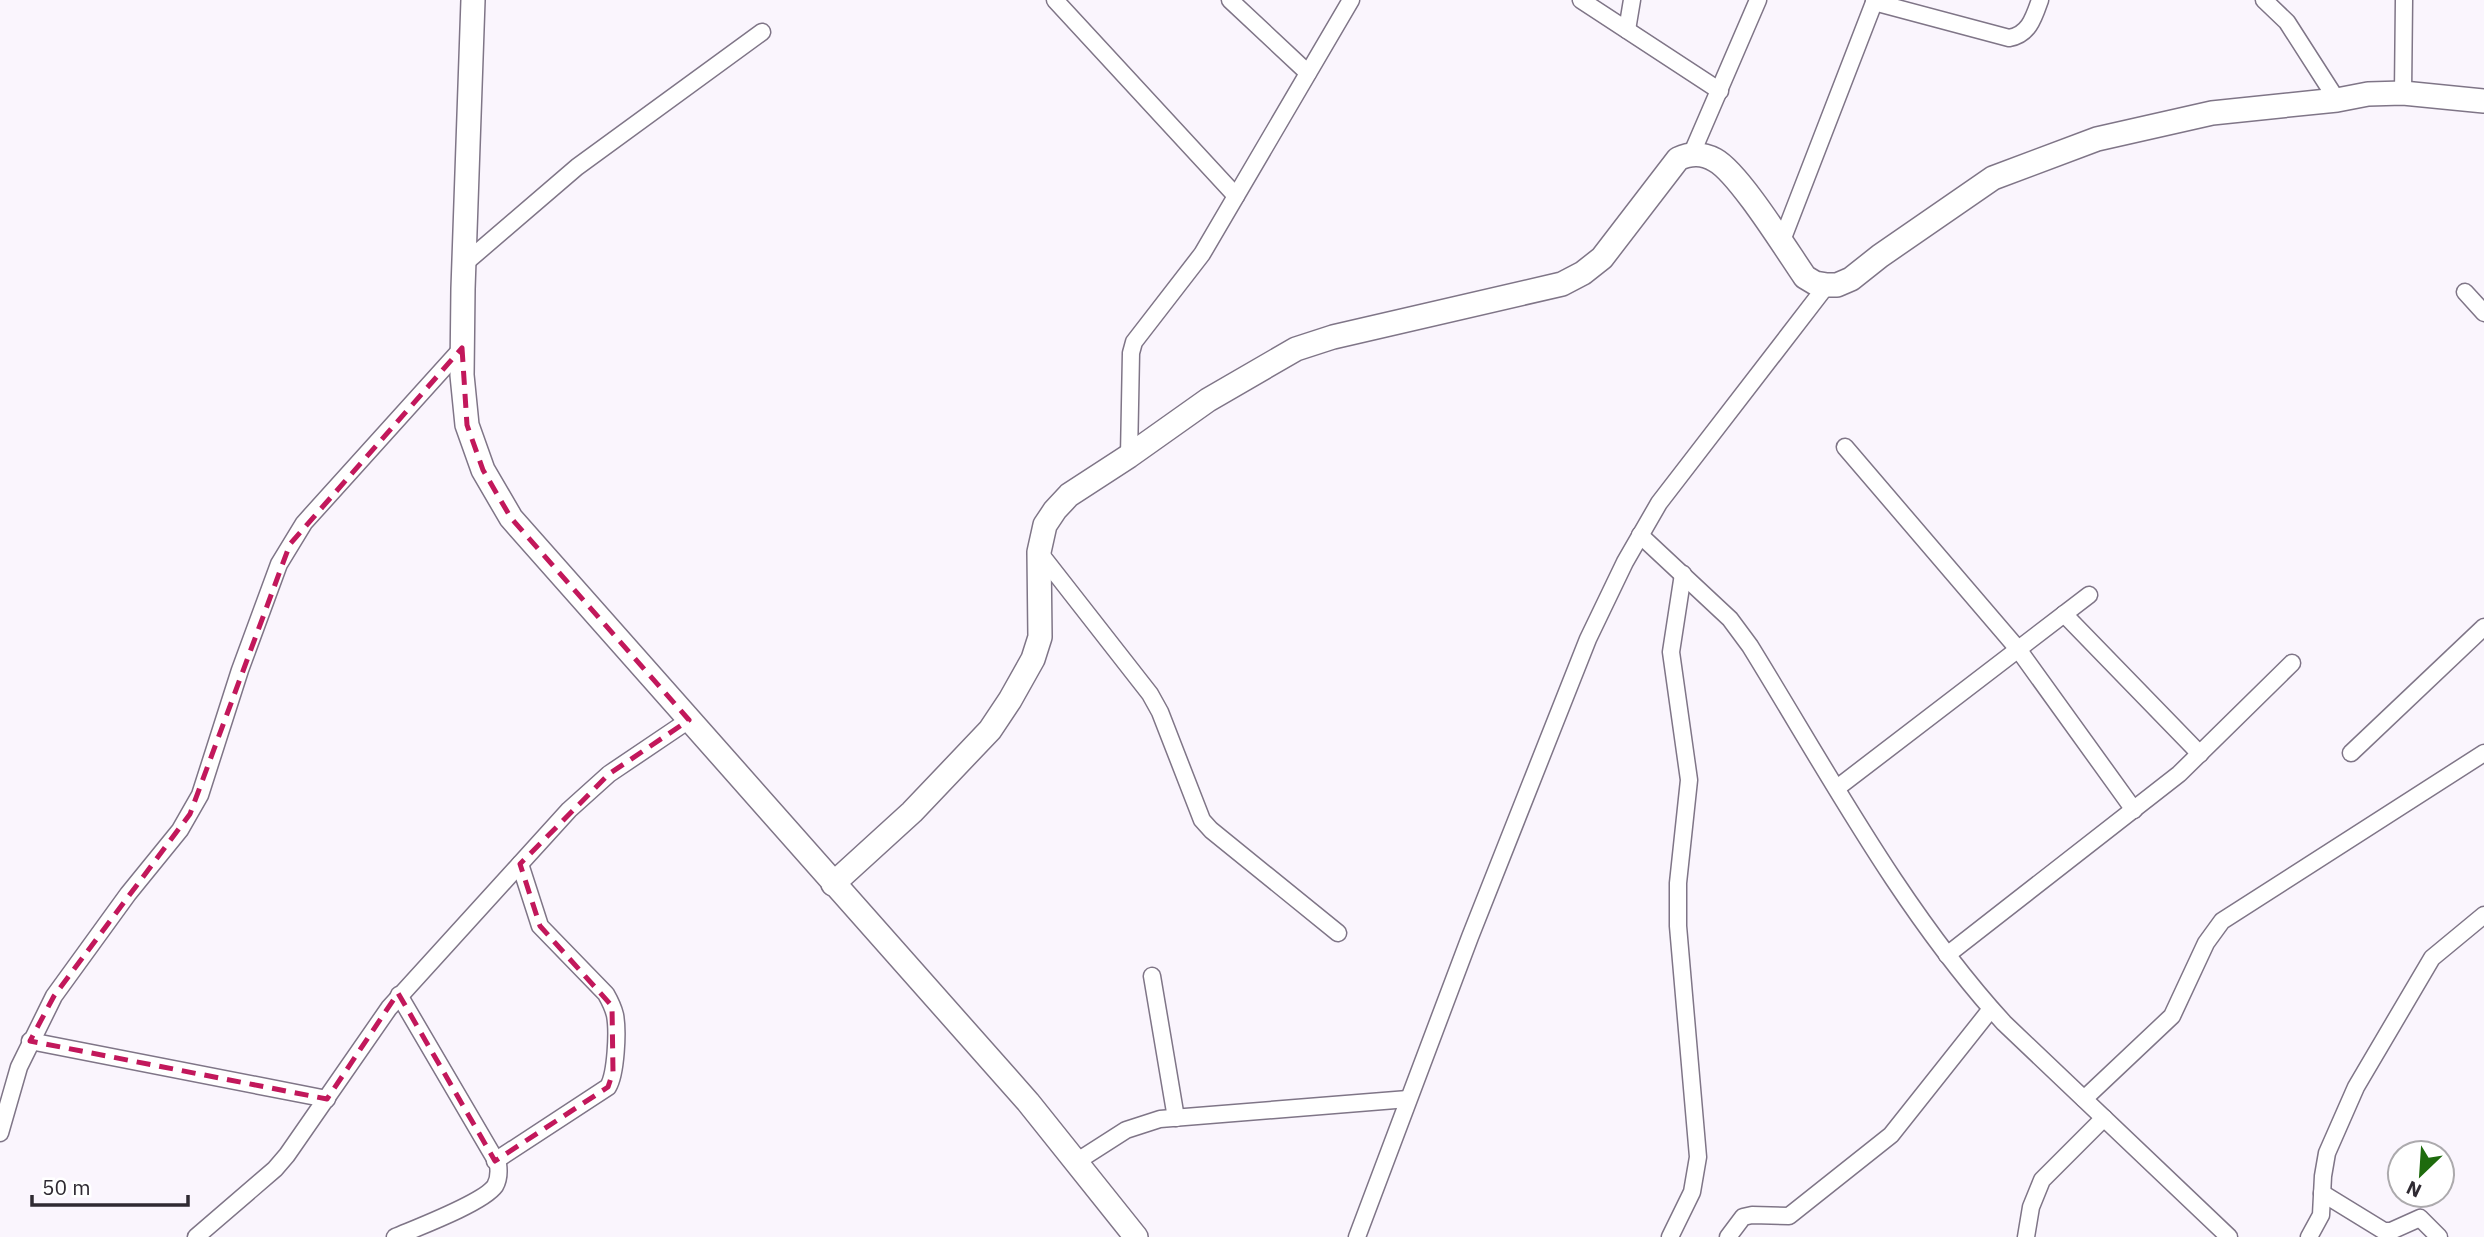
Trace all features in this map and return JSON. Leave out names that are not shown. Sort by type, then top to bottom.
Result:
[{"type":"street","points":[[473,0],[462,375],[467,425],[483,470],[512,518],[1028,1102],[1136,1237]]},
{"type":"street","points":[[1055,0],[1236,196]]},
{"type":"street","points":[[1230,0],[1308,73]]},
{"type":"street","points":[[1129,457],[1131,353],[1134,342],[1195,264],[1351,0]]},
{"type":"street","points":[[1581,0],[1720,91]]},
{"type":"street","points":[[1627,30],[1632,0]]},
{"type":"street","points":[[1692,153],[1758,0]]},
{"type":"street","points":[[1781,243],[1875,1],[2009,38],[2017,37],[2028,29],[2040,0]]},
{"type":"street","points":[[2264,0],[2287,22],[2337,100]]},
{"type":"street","points":[[2403,93],[2404,0]]},
{"type":"street","points":[[464,264],[577,167],[762,32]]},
{"type":"street","points":[[833,884],[912,812],[990,730],[1010,699],[1033,659],[1040,637],[1039,552],[1045,525],[1069,495],[1129,457],[1208,400],[1296,349],[1333,337],[1562,284],[1583,274],[1602,258],[1678,159],[1692,153],[1715,160],[1733,176],[1805,277],[1815,283],[1837,285],[1851,279],[1993,178],[2097,139],[2212,113],[2337,100],[2368,94],[2403,93],[2484,101]]},
{"type":"street","points":[[1357,1237],[1408,1099],[1588,639],[1625,562],[1659,503],[1827,285]]},
{"type":"street","points":[[2465,292],[2484,313]]},
{"type":"street","points":[[0,1133],[19,1067],[54,996],[190,814],[200,795],[240,670],[270,587],[290,544],[304,523],[462,348]]},
{"type":"street","points":[[1846,447],[2018,649],[2134,810]]},
{"type":"street","points":[[1640,535],[1730,619],[1878,854],[1947,955],[1991,1009],[2229,1237]]},
{"type":"street","points":[[1039,552],[1150,694],[1160,712],[1202,820],[1338,933]]},
{"type":"street","points":[[1670,1237],[1692,1192],[1698,1157],[1678,926],[1678,883],[1689,780],[1671,652],[1683,574]]},
{"type":"street","points":[[1837,788],[2089,595]]},
{"type":"street","points":[[2064,614],[2200,754]]},
{"type":"street","points":[[2351,753],[2484,627]]},
{"type":"street","points":[[1947,955],[2179,774],[2292,663]]},
{"type":"street","points":[[196,1237],[275,1169],[300,1139],[388,1007],[569,810],[609,774],[690,720]]},
{"type":"street","points":[[2084,1099],[2172,1016],[2206,943],[2222,921],[2484,753]]},
{"type":"street","points":[[495,1161],[608,1087],[613,1072],[615,1017],[612,1006],[606,994],[540,926],[520,863]]},
{"type":"street","points":[[2309,1237],[2321,1215],[2327,1153],[2356,1087],[2432,958],[2484,915]]},
{"type":"street","points":[[1152,976],[1176,1118]]},
{"type":"street","points":[[395,1237],[469,1204],[491,1190],[499,1172],[400,995]]},
{"type":"street","points":[[1728,1237],[1743,1217],[1752,1214],[1789,1216],[1891,1135],[1991,1009]]},
{"type":"street","points":[[30,1041],[327,1099]]},
{"type":"street","points":[[1076,1162],[1126,1130],[1160,1119],[1408,1099]]},
{"type":"street","points":[[2026,1237],[2031,1207],[2042,1180],[2105,1118]]},
{"type":"street","points":[[2322,1193],[2384,1231],[2391,1231],[2420,1218],[2439,1237]]},
{"type":"highlighted area","points":[[462,348],[467,425],[483,470],[511,518],[689,720],[609,774],[520,864],[540,926],[612,1006],[613,1072],[608,1087],[495,1161],[398,993],[327,1099],[30,1041],[54,996],[190,814],[290,544]]}]
